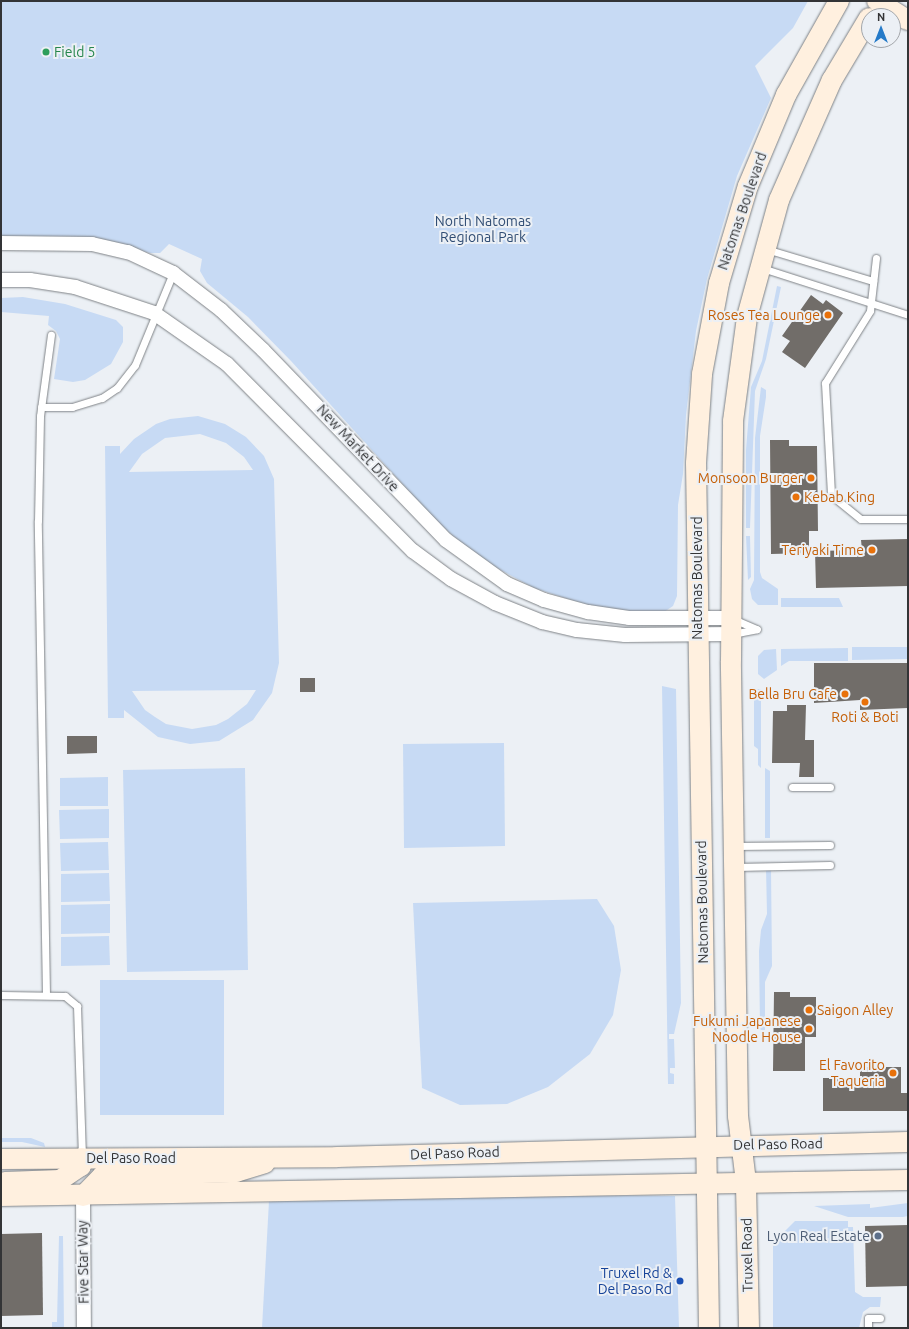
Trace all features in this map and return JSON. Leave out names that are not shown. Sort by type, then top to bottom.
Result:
[{"type":"main road","name":"Natomas Boulevard","points":[[706,1182],[697,626],[698,428],[702,374],[719,283],[735,222],[770,133],[812,46],[839,1]]},
{"type":"main road","points":[[746,1182],[744,1144],[738,1116],[731,626],[733,421],[740,355],[759,267],[782,194],[820,106],[861,34]]},
{"type":"main road","name":"Del Paso Road","points":[[1,1159],[284,1157],[744,1144],[908,1142]]},
{"type":"main road","points":[[82,1196],[102,1176],[236,1172],[284,1157]]},
{"type":"main road","points":[[1,1182],[60,1180],[81,1166],[82,1158]]},
{"type":"main road","points":[[1,1196],[82,1196],[706,1182],[908,1180]]},
{"type":"main road","points":[[706,1182],[709,1328]]},
{"type":"main road","name":"Truxel Road","points":[[746,1182],[749,1328]]},
{"type":"street","name":"New Market Drive","points":[[1,243],[92,244],[128,252],[173,273],[221,310],[301,388],[446,540],[507,584],[544,600],[588,612],[697,626],[731,626]]},
{"type":"street","name":"New Market Drive","points":[[1,280],[30,280],[75,288],[154,313],[227,364],[413,551],[451,580],[494,603],[542,622],[577,630],[626,635],[697,626]]},
{"type":"street","name":"Five Star Way","points":[[82,1196],[84,1328]]},
{"type":"lane","points":[[764,249],[874,281]]},
{"type":"lane","points":[[876,258],[870,311],[825,383],[831,495],[861,519],[908,518]]},
{"type":"lane","points":[[759,267],[908,315]]},
{"type":"lane","points":[[41,407],[72,407],[102,398],[117,388],[135,365],[154,313],[173,273]]},
{"type":"lane","points":[[46,994],[38,521],[41,407],[51,335]]},
{"type":"lane","points":[[792,787],[830,787]]},
{"type":"lane","points":[[734,846],[830,845]]},
{"type":"lane","points":[[734,867],[830,865]]},
{"type":"lane","points":[[1,994],[46,994],[65,996],[77,1006],[82,1158]]},
{"type":"lane","points":[[868,1328],[868,1318],[880,1318]]},
{"type":"green space","name":"North Natomas Regional Park","points":[[1,1],[808,1],[793,28],[755,66],[771,98],[737,176],[707,279],[696,331],[686,415],[683,474],[678,505],[677,596],[673,606],[664,612],[636,612],[593,607],[534,588],[480,559],[437,522],[291,361],[248,317],[207,283],[200,271],[202,259],[169,244],[160,253],[150,253],[84,237],[1,237]]},
{"type":"green space","points":[[777,286],[781,287],[766,359],[755,391],[750,528],[746,528],[746,450],[751,387],[762,361]]},
{"type":"green space","points":[[23,297],[65,304],[116,320],[123,327],[123,342],[111,364],[85,380],[73,382],[54,379],[60,339],[56,331],[48,325],[49,316],[1,312],[1,298]]},
{"type":"green space","points":[[761,387],[766,390],[766,397],[760,436],[760,572],[762,578],[778,589],[778,605],[758,605],[752,599],[750,589],[754,580],[755,438]]},
{"type":"green space","points":[[198,416],[225,424],[246,437],[264,456],[274,479],[279,663],[272,693],[253,720],[219,741],[190,744],[158,737],[124,710],[124,718],[108,718],[105,446],[120,446],[120,454],[134,439],[156,424],[170,419]],"holes":[[[200,434],[226,443],[244,457],[253,470],[129,472],[142,454],[165,438]],[[256,690],[247,704],[228,719],[216,725],[192,729],[166,724],[145,710],[132,691]]]},
{"type":"green space","points":[[746,536],[750,536],[751,577],[748,580]]},
{"type":"green space","points":[[781,598],[839,598],[843,607],[781,607]]},
{"type":"green space","points":[[852,647],[908,647],[908,659],[852,660]]},
{"type":"green space","points":[[848,648],[848,661],[789,661],[781,666],[781,649]]},
{"type":"green space","points":[[776,649],[777,670],[764,679],[758,674],[758,656],[764,650]]},
{"type":"green space","points":[[662,686],[676,689],[681,1003],[674,1034],[669,1034],[669,1039],[674,1039],[675,1068],[670,1068],[670,1073],[674,1074],[674,1084],[668,1084]]},
{"type":"green space","points":[[754,689],[761,689],[761,768],[758,765],[758,749],[754,746]]},
{"type":"green space","points":[[504,743],[505,846],[404,848],[403,744]]},
{"type":"green space","points":[[245,768],[248,970],[127,972],[123,770]]},
{"type":"green space","points":[[765,768],[770,771],[770,838],[765,838]]},
{"type":"green space","points":[[108,777],[108,806],[60,806],[60,778]]},
{"type":"green space","points":[[109,809],[109,838],[60,839],[59,810]]},
{"type":"green space","points":[[108,842],[109,870],[61,871],[60,843]]},
{"type":"green space","points":[[766,868],[771,868],[772,966],[765,982],[765,1033],[761,1033],[759,951],[761,930],[767,914]]},
{"type":"green space","points":[[109,873],[110,901],[61,902],[61,874]]},
{"type":"green space","points":[[597,899],[614,926],[621,970],[613,1015],[590,1054],[548,1087],[507,1104],[460,1105],[422,1088],[413,903]]},
{"type":"green space","points":[[110,904],[110,933],[61,934],[61,905]]},
{"type":"green space","points":[[109,936],[110,965],[61,966],[61,937]]},
{"type":"green space","points":[[100,980],[224,980],[224,1115],[100,1115]]},
{"type":"green space","points":[[1,1138],[31,1138],[44,1143],[45,1147],[22,1142],[1,1142]]},
{"type":"green space","points":[[561,1195],[675,1196],[679,1328],[262,1328],[269,1201]]},
{"type":"green space","points":[[908,1203],[908,1216],[903,1217],[848,1217],[814,1206],[870,1204],[870,1208]]},
{"type":"green space","points":[[795,1221],[848,1221],[848,1227],[853,1227],[855,1292],[863,1297],[881,1297],[880,1307],[870,1307],[863,1312],[859,1328],[773,1328],[773,1243]]},
{"type":"green space","points":[[59,1236],[63,1236],[64,1328],[52,1328],[52,1322],[57,1322]]},
{"type":"building","points":[[811,295],[823,304],[826,300],[843,313],[805,368],[782,352],[790,341],[782,336]]},
{"type":"building","points":[[770,440],[789,440],[789,446],[817,446],[818,531],[809,531],[809,553],[771,554]]},
{"type":"building","points":[[908,539],[908,586],[816,588],[815,551],[862,550],[861,540]]},
{"type":"building","points":[[814,663],[908,663],[908,708],[860,710],[860,700],[814,703]]},
{"type":"building","points":[[300,678],[315,678],[315,692],[300,692]]},
{"type":"building","points":[[787,705],[806,705],[805,740],[814,740],[814,777],[799,777],[800,763],[772,763],[773,711],[787,711]]},
{"type":"building","points":[[67,736],[97,736],[97,753],[67,754]]},
{"type":"building","points":[[774,992],[790,992],[790,997],[816,997],[816,1037],[805,1037],[805,1071],[773,1071]]},
{"type":"building","points":[[860,1067],[901,1067],[901,1093],[907,1093],[907,1111],[823,1111],[823,1078],[860,1078]]},
{"type":"building","points":[[908,1225],[908,1286],[866,1287],[865,1226]]},
{"type":"building","points":[[42,1233],[43,1315],[1,1316],[1,1234]]},
{"type":"place","name":"Field 5","points":[[46,52]]},
{"type":"place","name":"Roses Tea Lounge","points":[[828,315]]},
{"type":"place","name":"Monsoon Burger","points":[[811,478]]},
{"type":"place","name":"Kebab King","points":[[796,497]]},
{"type":"place","name":"Teriyaki Time","points":[[872,550]]},
{"type":"place","name":"Bella Bru Cafe","points":[[845,694]]},
{"type":"place","name":"Roti & Boti","points":[[865,702]]},
{"type":"place","name":"Saigon Alley","points":[[809,1010]]},
{"type":"place","name":"Fukumi Japanese Noodle House","points":[[809,1029]]},
{"type":"place","name":"El Favorito Taqueria","points":[[893,1073]]},
{"type":"place","name":"Lyon Real Estate","points":[[878,1236]]},
{"type":"place","name":"Truxel Rd & Del Paso Rd","points":[[680,1281]]}]
